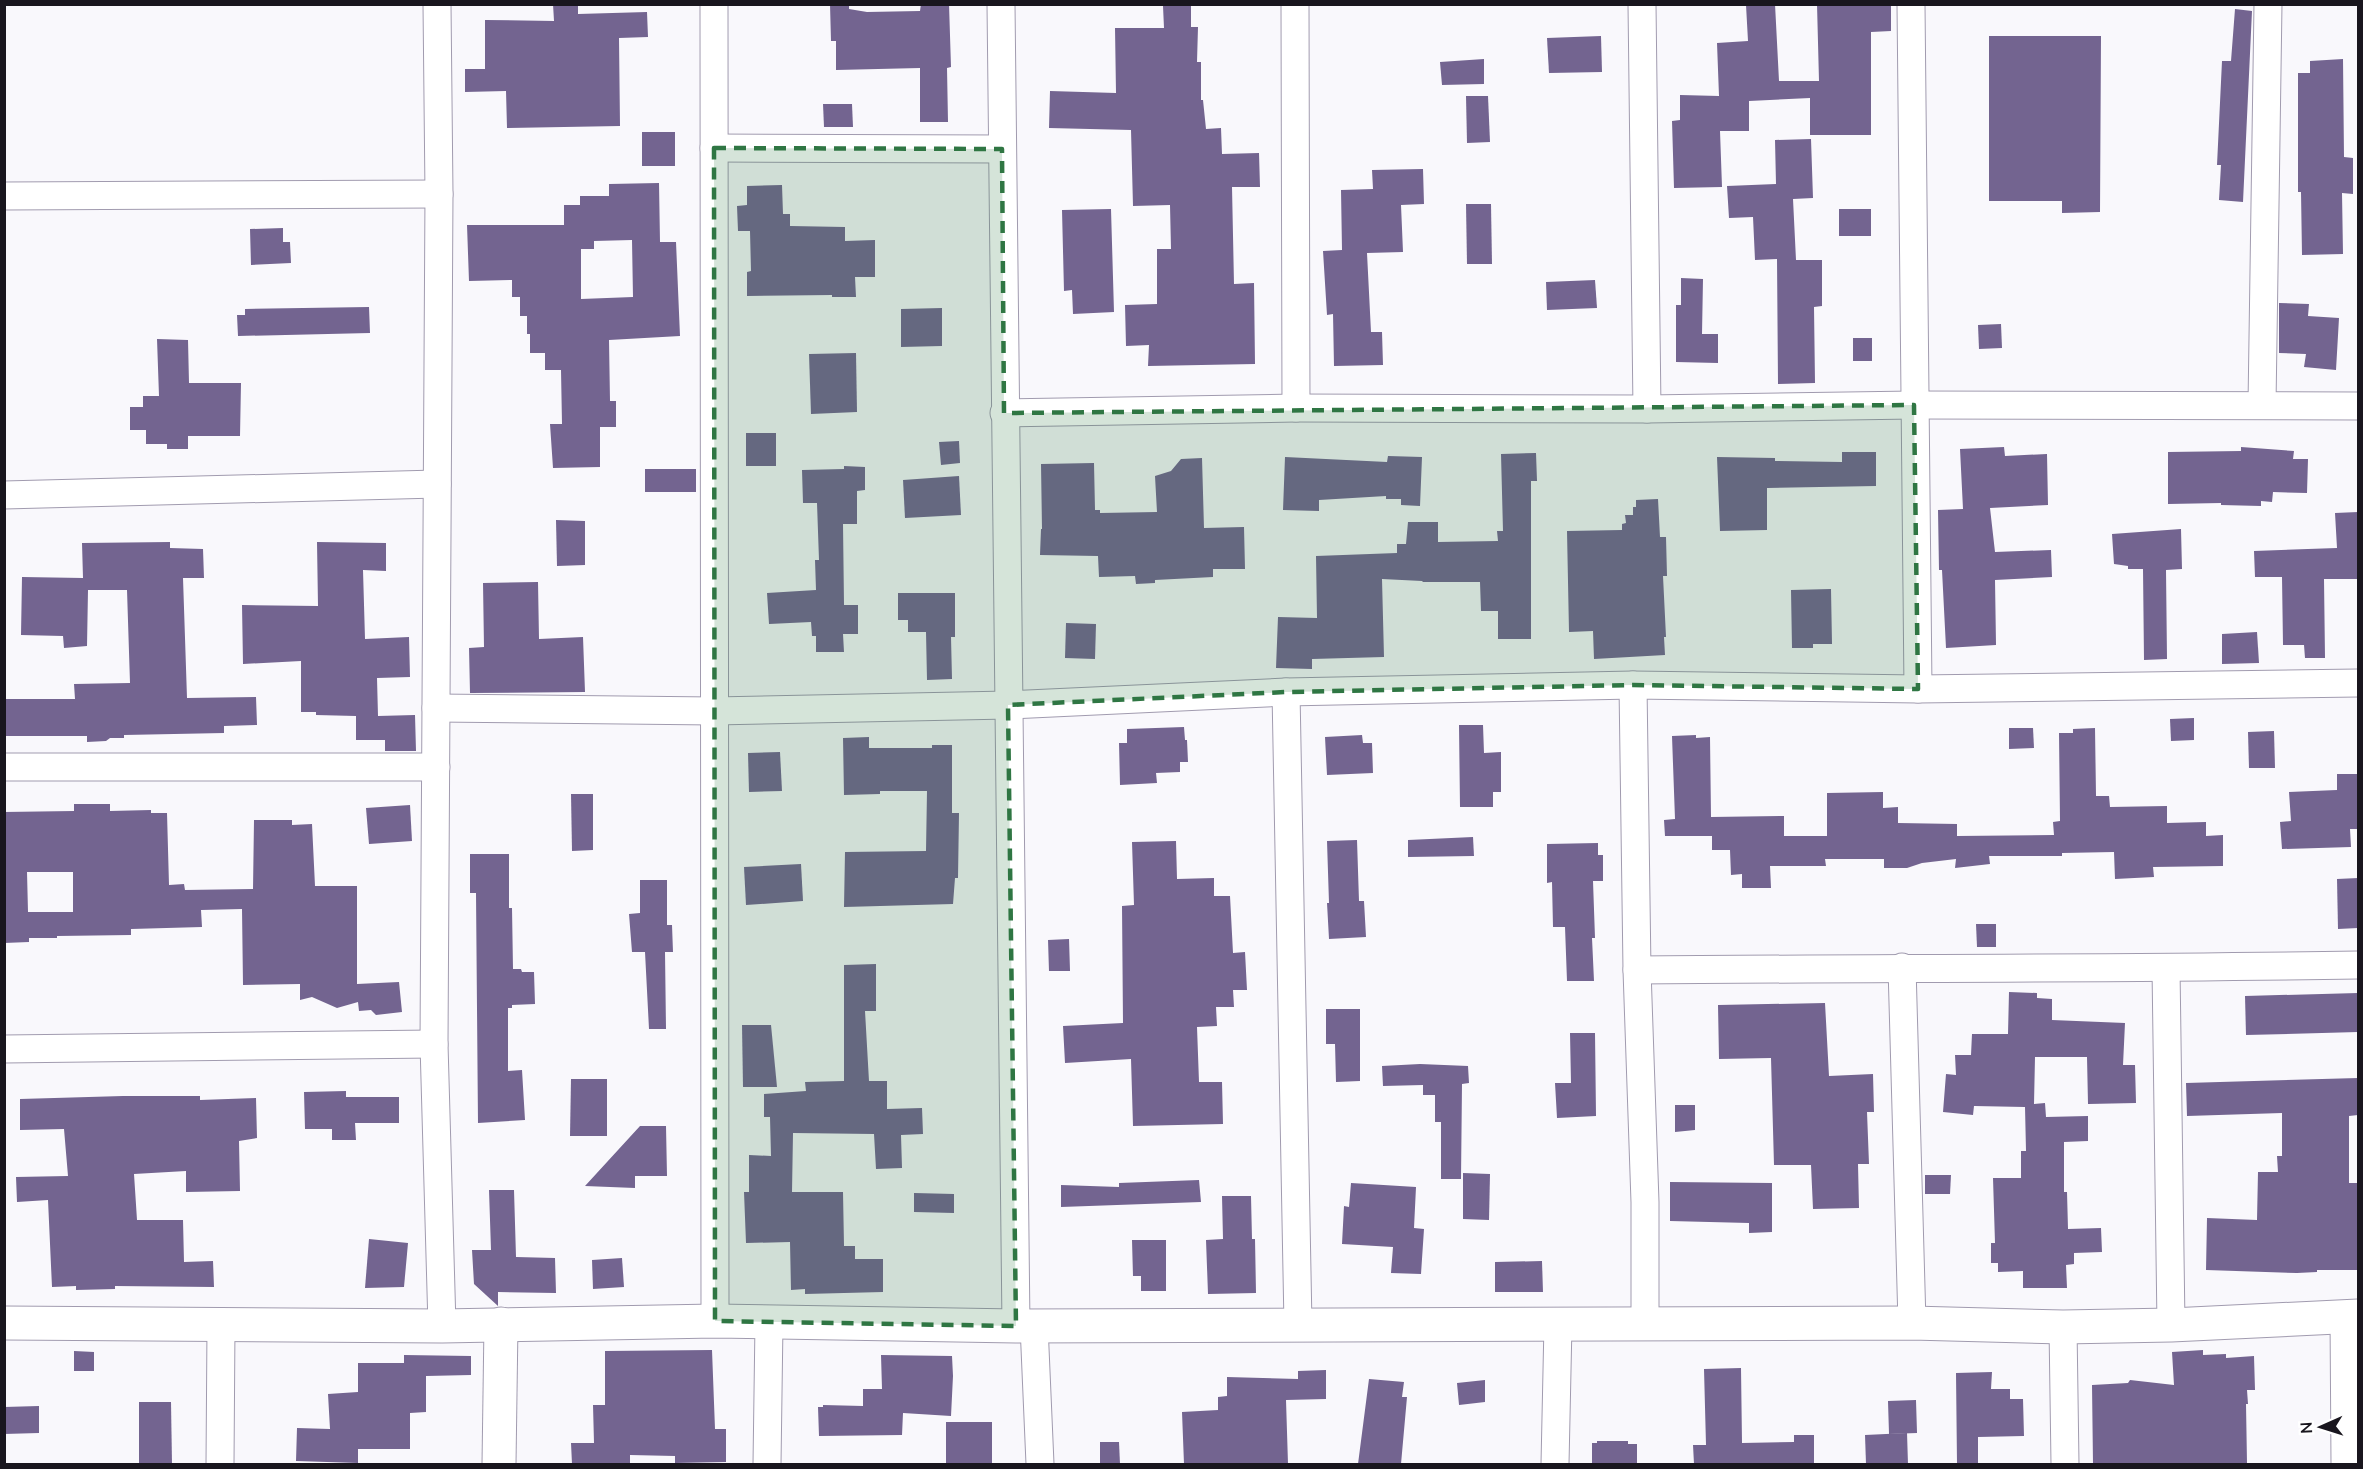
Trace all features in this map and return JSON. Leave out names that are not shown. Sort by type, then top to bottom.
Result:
[{"type":"street","points":[[437,4],[439,194],[434,1044],[442,1326]]},
{"type":"street","points":[[714,4],[715,1321]]},
{"type":"street","points":[[1001,4],[1008,705],[1025,1325],[1040,1464]]},
{"type":"street","points":[[1295,4],[1296,408]]},
{"type":"street","points":[[1642,4],[1647,409]]},
{"type":"street","points":[[1911,4],[1918,689]]},
{"type":"street","points":[[2262,405],[2268,4]]},
{"type":"street","points":[[714,148],[1002,149]]},
{"type":"street","points":[[4,196],[439,194]]},
{"type":"street","points":[[1004,413],[1296,408],[1647,409],[1914,405],[2358,406]]},
{"type":"street","points":[[4,483],[437,484]]},
{"type":"street","points":[[4,495],[437,484]]},
{"type":"street","points":[[436,708],[714,711],[1008,705],[1286,692],[1633,685],[1918,689],[2358,683]]},
{"type":"street","points":[[1633,685],[1637,970],[1646,1202],[1645,1323]]},
{"type":"street","points":[[1286,692],[1298,1325]]},
{"type":"street","points":[[4,767],[436,767]]},
{"type":"street","points":[[1637,970],[2358,965]]},
{"type":"street","points":[[1902,967],[1912,1323]]},
{"type":"street","points":[[2166,968],[2171,1325]]},
{"type":"street","points":[[4,1049],[434,1044]]},
{"type":"street","points":[[4,1323],[442,1326],[715,1321],[1025,1325],[1912,1323],[2062,1327],[2171,1325],[2351,1316],[2345,1464]]},
{"type":"street","points":[[767,1464],[769,1323]]},
{"type":"street","points":[[499,1464],[501,1324]]},
{"type":"street","points":[[1555,1464],[1558,1324]]},
{"type":"street","points":[[220,1464],[221,1326]]},
{"type":"street","points":[[2062,1327],[2065,1464]]},
{"type":"highlighted area","points":[[714,148],[1002,149],[1004,413],[1914,405],[1918,689],[1633,685],[1286,692],[1008,705],[1016,1326],[715,1321]]},
{"type":"building","points":[[553,4],[578,4],[578,14],[647,12],[648,37],[619,38],[620,126],[507,128],[506,91],[465,92],[465,69],[485,69],[485,20],[554,21]]},
{"type":"building","points":[[830,4],[849,4],[849,9],[867,12],[920,11],[921,4],[949,4],[951,67],[947,68],[948,122],[920,122],[920,68],[836,70],[836,41],[831,41]]},
{"type":"building","points":[[1191,4],[1191,27],[1198,27],[1197,62],[1201,62],[1201,100],[1203,100],[1206,129],[1221,128],[1222,154],[1259,153],[1260,187],[1232,187],[1234,284],[1254,283],[1255,364],[1148,366],[1149,345],[1126,346],[1125,305],[1157,304],[1157,249],[1171,249],[1170,205],[1133,206],[1131,130],[1049,128],[1050,91],[1116,93],[1115,28],[1164,28],[1163,6]]},
{"type":"building","points":[[1775,4],[1779,81],[1819,81],[1817,4],[1891,4],[1891,31],[1871,32],[1871,135],[1810,135],[1810,98],[1749,101],[1749,131],[1720,131],[1722,187],[1674,188],[1672,121],[1680,120],[1680,95],[1719,96],[1717,43],[1748,41],[1746,5]]},
{"type":"building","points":[[2235,9],[2252,11],[2243,202],[2219,200],[2221,165],[2217,165],[2222,61],[2231,61]]},
{"type":"building","points":[[1601,36],[1602,72],[1549,73],[1547,38]]},
{"type":"building","points":[[1989,36],[2101,36],[2100,212],[2062,213],[2062,201],[1989,201]]},
{"type":"building","points":[[1484,59],[1484,84],[1442,85],[1440,62]]},
{"type":"building","points":[[2343,59],[2344,157],[2353,158],[2353,194],[2342,193],[2343,254],[2302,255],[2301,192],[2298,192],[2298,73],[2310,73],[2310,61]]},
{"type":"building","points":[[1466,96],[1488,96],[1490,142],[1467,143]]},
{"type":"building","points":[[823,104],[852,104],[853,127],[824,127]]},
{"type":"building","points":[[642,132],[675,132],[675,166],[642,166]]},
{"type":"building","points":[[1811,139],[1813,198],[1793,199],[1796,260],[1822,260],[1822,306],[1814,307],[1815,383],[1778,384],[1777,259],[1755,260],[1753,217],[1729,218],[1727,186],[1776,184],[1775,140]]},
{"type":"building","points":[[1423,169],[1424,204],[1401,205],[1403,252],[1367,253],[1371,332],[1382,332],[1383,365],[1334,366],[1333,314],[1327,315],[1323,251],[1342,250],[1341,190],[1373,189],[1372,170]]},
{"type":"building","points":[[659,183],[660,242],[676,242],[680,336],[609,340],[610,401],[616,401],[616,427],[600,427],[600,467],[553,468],[550,424],[562,424],[561,370],[545,370],[545,353],[530,353],[527,316],[520,316],[520,297],[512,297],[512,280],[469,281],[467,225],[564,225],[564,205],[580,205],[580,196],[609,196],[609,184]],"holes":[[[632,240],[633,297],[581,299],[581,249],[594,249],[594,241]]]},
{"type":"building","points":[[782,185],[783,214],[790,214],[790,226],[845,227],[845,241],[875,240],[875,277],[855,277],[856,297],[747,296],[747,272],[751,271],[750,231],[738,231],[737,206],[747,205],[747,186]]},
{"type":"building","points":[[1466,204],[1491,204],[1492,264],[1467,264]]},
{"type":"building","points":[[1111,209],[1114,312],[1073,314],[1072,290],[1064,291],[1062,210]]},
{"type":"building","points":[[1839,209],[1871,209],[1871,236],[1839,236]]},
{"type":"building","points":[[283,228],[283,242],[290,242],[291,263],[251,265],[250,229]]},
{"type":"building","points":[[1681,278],[1703,279],[1702,334],[1718,334],[1718,363],[1676,362],[1676,305],[1681,305]]},
{"type":"building","points":[[1595,280],[1597,308],[1547,310],[1546,282]]},
{"type":"building","points":[[2279,303],[2309,304],[2308,316],[2339,318],[2336,370],[2304,367],[2306,354],[2279,353]]},
{"type":"building","points":[[369,307],[370,333],[238,336],[237,315],[245,315],[245,309]]},
{"type":"building","points":[[942,308],[942,346],[901,347],[901,309]]},
{"type":"building","points":[[2001,324],[2002,348],[1979,349],[1978,325]]},
{"type":"building","points":[[1853,338],[1872,338],[1872,361],[1853,361]]},
{"type":"building","points":[[157,339],[188,340],[189,383],[241,383],[240,436],[188,436],[188,449],[167,449],[167,444],[146,444],[146,430],[130,430],[130,407],[143,407],[143,396],[159,396]]},
{"type":"building","points":[[856,353],[857,412],[811,414],[809,354]]},
{"type":"building","points":[[746,433],[776,433],[776,466],[746,466]]},
{"type":"building","points":[[959,441],[960,463],[941,465],[939,442]]},
{"type":"building","points":[[2004,447],[2005,456],[2047,454],[2048,505],[1990,508],[1995,552],[2051,550],[2052,577],[1995,580],[1996,645],[1946,648],[1942,570],[1939,570],[1938,510],[1963,509],[1960,449]]},
{"type":"building","points":[[2241,447],[2294,451],[2293,459],[2308,459],[2307,493],[2273,492],[2272,502],[2261,501],[2261,506],[2221,505],[2221,503],[2168,504],[2168,452],[2241,451]]},
{"type":"building","points":[[1842,452],[1876,452],[1876,486],[1767,488],[1767,530],[1720,531],[1717,457],[1842,462]]},
{"type":"building","points":[[1536,453],[1537,481],[1531,481],[1531,639],[1498,639],[1498,611],[1481,611],[1480,582],[1382,579],[1384,657],[1312,659],[1312,669],[1276,668],[1278,617],[1317,618],[1316,556],[1397,553],[1397,544],[1406,544],[1408,522],[1438,522],[1438,542],[1498,541],[1497,531],[1503,531],[1501,454]]},
{"type":"building","points":[[1388,456],[1422,457],[1420,506],[1401,505],[1401,499],[1386,499],[1386,496],[1319,500],[1319,511],[1283,510],[1285,457],[1387,462]]},
{"type":"building","points":[[1202,458],[1204,528],[1244,527],[1245,569],[1213,569],[1213,577],[1155,580],[1155,583],[1136,584],[1135,576],[1099,577],[1098,556],[1040,555],[1041,464],[1094,463],[1095,510],[1100,510],[1100,513],[1157,512],[1155,476],[1171,471],[1181,459]]},
{"type":"building","points":[[844,466],[865,467],[865,490],[857,491],[857,524],[843,524],[844,605],[858,605],[858,634],[843,634],[844,652],[816,652],[816,636],[812,636],[811,622],[769,624],[767,593],[816,590],[815,560],[819,560],[817,503],[803,503],[802,470],[844,469]]},
{"type":"building","points":[[645,469],[696,469],[696,492],[645,492]]},
{"type":"building","points":[[959,476],[961,515],[905,518],[903,480]]},
{"type":"building","points":[[1658,499],[1660,537],[1666,537],[1667,576],[1663,576],[1665,655],[1594,659],[1593,631],[1569,632],[1567,531],[1622,530],[1622,524],[1626,523],[1625,515],[1633,515],[1636,500]]},
{"type":"building","points":[[2358,512],[2358,579],[2324,579],[2325,658],[2305,658],[2304,645],[2283,645],[2282,577],[2255,577],[2254,551],[2337,548],[2335,513]]},
{"type":"building","points":[[556,520],[585,521],[585,565],[557,566]]},
{"type":"building","points":[[2181,529],[2182,569],[2166,570],[2167,659],[2144,660],[2143,569],[2128,569],[2128,566],[2114,564],[2112,534]]},
{"type":"building","points":[[170,542],[170,548],[203,549],[204,578],[183,578],[187,698],[256,697],[257,725],[224,726],[224,733],[124,735],[124,738],[87,742],[87,736],[4,736],[4,699],[75,699],[74,684],[130,683],[127,590],[88,590],[87,646],[64,648],[63,636],[21,635],[22,577],[83,578],[82,543]]},
{"type":"building","points":[[317,542],[386,543],[386,571],[363,570],[365,639],[409,637],[410,677],[377,678],[378,716],[415,715],[416,751],[385,751],[385,740],[356,740],[356,716],[316,715],[316,712],[301,712],[301,661],[243,664],[242,605],[318,606]]},
{"type":"building","points":[[538,582],[539,639],[583,637],[585,692],[470,693],[469,648],[484,647],[483,583]]},
{"type":"building","points":[[1831,589],[1832,644],[1813,644],[1813,648],[1792,648],[1791,590]]},
{"type":"building","points":[[898,593],[955,593],[955,637],[951,637],[952,679],[927,680],[926,632],[908,632],[908,620],[898,620]]},
{"type":"building","points":[[1066,623],[1096,624],[1095,659],[1065,658]]},
{"type":"building","points":[[2257,632],[2259,663],[2222,664],[2222,634]]},
{"type":"building","points":[[2194,718],[2194,740],[2171,741],[2170,719]]},
{"type":"building","points":[[1459,725],[1483,725],[1484,753],[1501,752],[1501,792],[1493,792],[1493,807],[1460,807]]},
{"type":"building","points":[[1184,727],[1188,762],[1180,762],[1180,772],[1156,773],[1157,783],[1120,785],[1119,743],[1127,743],[1127,729]]},
{"type":"building","points":[[2009,728],[2033,728],[2034,748],[2009,749]]},
{"type":"building","points":[[2095,728],[2096,796],[2109,796],[2110,807],[2167,806],[2167,823],[2206,822],[2206,836],[2223,835],[2223,866],[2153,867],[2154,877],[2115,879],[2114,852],[2062,853],[2062,856],[1989,856],[1990,864],[1955,868],[1956,859],[1922,863],[1907,868],[1884,868],[1884,859],[1825,859],[1826,866],[1770,866],[1771,888],[1742,888],[1742,874],[1731,875],[1730,850],[1712,850],[1712,836],[1665,836],[1664,820],[1675,819],[1672,736],[1710,737],[1711,817],[1784,816],[1784,836],[1827,836],[1827,793],[1883,792],[1883,808],[1898,807],[1898,823],[1957,824],[1957,836],[2054,835],[2053,822],[2060,821],[2059,733],[2073,733],[2073,729]]},
{"type":"building","points":[[2274,731],[2275,768],[2249,768],[2248,732]]},
{"type":"building","points":[[1362,735],[1363,743],[1372,743],[1373,773],[1327,775],[1325,737]]},
{"type":"building","points":[[869,737],[869,748],[932,748],[932,745],[952,745],[952,813],[959,813],[958,878],[955,878],[953,904],[844,907],[845,852],[926,851],[927,791],[880,791],[880,794],[844,795],[843,738]]},
{"type":"building","points":[[780,752],[782,791],[749,792],[748,753]]},
{"type":"building","points":[[2337,774],[2358,774],[2358,829],[2350,829],[2351,847],[2282,849],[2280,822],[2291,821],[2289,792],[2337,790]]},
{"type":"building","points":[[571,794],[593,794],[593,850],[572,851]]},
{"type":"building","points":[[74,804],[110,804],[110,811],[151,810],[151,813],[167,813],[169,885],[184,884],[185,890],[253,889],[254,820],[292,820],[292,825],[312,824],[315,886],[357,886],[357,984],[399,982],[402,1012],[376,1015],[371,1010],[359,1011],[358,1002],[337,1008],[312,997],[300,1000],[300,984],[243,985],[242,909],[201,910],[202,927],[131,929],[131,935],[57,936],[57,938],[29,938],[29,942],[4,943],[4,812],[74,811]],"holes":[[[27,872],[73,872],[73,912],[28,912]]]},
{"type":"building","points":[[410,805],[412,841],[369,844],[366,808]]},
{"type":"building","points":[[1473,837],[1474,856],[1408,857],[1408,840]]},
{"type":"building","points":[[1357,840],[1359,901],[1364,901],[1366,937],[1329,939],[1327,841]]},
{"type":"building","points":[[1176,841],[1177,879],[1214,878],[1214,896],[1230,896],[1233,953],[1245,952],[1247,990],[1233,990],[1234,1007],[1216,1007],[1217,1026],[1197,1027],[1199,1082],[1222,1082],[1223,1124],[1133,1126],[1131,1059],[1065,1063],[1063,1026],[1123,1023],[1122,906],[1134,905],[1132,842]]},
{"type":"building","points":[[1598,843],[1598,855],[1603,855],[1603,881],[1593,881],[1594,981],[1567,981],[1565,927],[1553,927],[1552,882],[1547,883],[1547,844]]},
{"type":"building","points":[[470,854],[509,854],[509,908],[512,908],[513,969],[534,972],[535,1004],[512,1005],[512,1008],[508,1008],[508,1071],[522,1070],[525,1120],[478,1123],[476,893],[470,893]]},
{"type":"building","points":[[801,864],[803,901],[746,905],[744,867]]},
{"type":"building","points":[[2358,878],[2358,928],[2338,929],[2337,879]]},
{"type":"building","points":[[640,880],[667,880],[667,925],[672,925],[673,952],[665,952],[666,1029],[649,1029],[645,952],[632,952],[629,914],[640,913]]},
{"type":"building","points":[[1976,924],[1996,924],[1996,947],[1977,947]]},
{"type":"building","points":[[1069,939],[1070,971],[1049,971],[1048,940]]},
{"type":"building","points":[[876,964],[876,1011],[865,1011],[869,1081],[887,1081],[887,1109],[922,1108],[923,1134],[901,1135],[902,1168],[876,1169],[874,1134],[793,1133],[792,1192],[843,1192],[844,1246],[855,1246],[855,1259],[883,1259],[883,1292],[805,1294],[805,1289],[791,1290],[790,1242],[746,1243],[744,1192],[749,1192],[749,1155],[771,1156],[770,1117],[764,1117],[764,1094],[806,1091],[805,1082],[844,1081],[844,965]]},
{"type":"building","points":[[2009,992],[2037,993],[2037,998],[2052,999],[2052,1020],[2125,1023],[2123,1065],[2135,1065],[2136,1103],[2088,1104],[2087,1057],[2035,1057],[2034,1104],[2045,1103],[2046,1117],[2088,1116],[2088,1141],[2064,1142],[2064,1192],[2067,1192],[2068,1229],[2101,1228],[2102,1252],[2074,1253],[2074,1264],[2066,1265],[2067,1288],[2023,1288],[2023,1271],[1998,1272],[1998,1263],[1991,1263],[1991,1243],[1995,1243],[1993,1178],[2021,1178],[2021,1151],[2026,1151],[2025,1107],[1974,1106],[1973,1115],[1943,1112],[1946,1074],[1956,1075],[1955,1055],[1971,1055],[1972,1034],[2008,1034]]},
{"type":"building","points":[[2358,993],[2358,1032],[2246,1035],[2245,996]]},
{"type":"building","points":[[1825,1003],[1829,1076],[1873,1074],[1874,1112],[1867,1112],[1869,1164],[1858,1164],[1859,1208],[1813,1209],[1811,1165],[1774,1165],[1771,1058],[1719,1059],[1718,1005]]},
{"type":"building","points":[[1326,1009],[1360,1009],[1360,1081],[1336,1082],[1335,1044],[1326,1044]]},
{"type":"building","points":[[742,1025],[771,1025],[777,1087],[743,1087]]},
{"type":"building","points":[[1570,1033],[1595,1033],[1596,1116],[1557,1118],[1555,1083],[1571,1083]]},
{"type":"building","points":[[1420,1064],[1468,1066],[1469,1083],[1462,1084],[1461,1179],[1441,1179],[1441,1122],[1435,1122],[1435,1095],[1423,1095],[1423,1085],[1383,1086],[1382,1066]]},
{"type":"building","points":[[2358,1078],[2358,1115],[2349,1116],[2349,1183],[2358,1183],[2358,1270],[2317,1270],[2317,1272],[2297,1273],[2206,1270],[2207,1218],[2257,1220],[2258,1172],[2278,1172],[2277,1156],[2282,1156],[2282,1113],[2187,1116],[2186,1083]]},
{"type":"building","points":[[571,1079],[607,1079],[607,1136],[570,1136]]},
{"type":"building","points":[[346,1091],[346,1097],[399,1097],[399,1123],[355,1123],[356,1140],[332,1140],[332,1129],[305,1129],[304,1092]]},
{"type":"building","points":[[200,1096],[200,1100],[256,1098],[257,1138],[239,1141],[240,1191],[186,1192],[186,1171],[134,1174],[137,1220],[183,1220],[184,1262],[213,1261],[214,1287],[115,1286],[115,1289],[76,1290],[76,1286],[52,1287],[48,1200],[17,1202],[16,1177],[68,1176],[64,1129],[20,1130],[20,1099]]},
{"type":"building","points":[[1675,1105],[1695,1105],[1695,1130],[1675,1132]]},
{"type":"building","points":[[640,1126],[666,1126],[667,1176],[635,1176],[635,1188],[585,1186]]},
{"type":"building","points":[[1463,1173],[1490,1174],[1489,1220],[1463,1219]]},
{"type":"building","points":[[1925,1175],[1951,1175],[1950,1194],[1925,1194]]},
{"type":"building","points":[[1199,1180],[1201,1202],[1061,1207],[1061,1185],[1119,1187],[1119,1183]]},
{"type":"building","points":[[1670,1182],[1772,1183],[1772,1232],[1749,1233],[1749,1223],[1670,1221]]},
{"type":"building","points":[[1351,1183],[1416,1187],[1414,1228],[1424,1229],[1421,1274],[1391,1273],[1393,1247],[1342,1244],[1344,1206],[1349,1207]]},
{"type":"building","points":[[489,1190],[514,1190],[516,1257],[555,1258],[556,1293],[498,1292],[498,1306],[474,1284],[472,1250],[491,1250]]},
{"type":"building","points":[[914,1193],[954,1194],[954,1213],[914,1212]]},
{"type":"building","points":[[1222,1196],[1251,1196],[1256,1293],[1208,1294],[1206,1240],[1223,1239]]},
{"type":"building","points":[[369,1239],[408,1243],[404,1287],[365,1288]]},
{"type":"building","points":[[1132,1240],[1166,1240],[1166,1291],[1141,1291],[1141,1276],[1133,1276]]},
{"type":"building","points":[[622,1258],[624,1287],[593,1289],[592,1260]]},
{"type":"building","points":[[1542,1261],[1543,1292],[1495,1292],[1495,1262]]},
{"type":"building","points":[[712,1350],[715,1429],[726,1429],[726,1462],[675,1463],[675,1456],[630,1455],[630,1464],[572,1464],[571,1443],[594,1443],[593,1405],[605,1405],[605,1351]]},
{"type":"building","points":[[2203,1350],[2203,1355],[2226,1354],[2226,1358],[2254,1356],[2255,1390],[2247,1390],[2248,1404],[2246,1404],[2247,1463],[2093,1464],[2092,1385],[2128,1383],[2130,1380],[2174,1385],[2172,1352]]},
{"type":"building","points":[[74,1351],[94,1352],[94,1371],[74,1371]]},
{"type":"building","points":[[404,1355],[471,1356],[471,1375],[426,1376],[426,1412],[410,1413],[410,1449],[358,1449],[358,1463],[296,1461],[297,1428],[330,1429],[328,1394],[358,1392],[358,1363],[404,1363]]},
{"type":"building","points":[[881,1355],[952,1356],[951,1416],[903,1413],[902,1435],[819,1436],[818,1407],[823,1407],[823,1405],[863,1406],[863,1389],[882,1389]]},
{"type":"building","points":[[1741,1368],[1742,1443],[1794,1442],[1794,1435],[1814,1435],[1814,1464],[1694,1464],[1693,1445],[1706,1445],[1704,1369]]},
{"type":"building","points":[[1326,1370],[1326,1399],[1286,1400],[1288,1464],[1184,1464],[1182,1412],[1218,1410],[1218,1397],[1227,1396],[1227,1377],[1298,1379],[1298,1371]]},
{"type":"building","points":[[1992,1372],[1991,1389],[2010,1389],[2010,1399],[2023,1399],[2024,1436],[1978,1437],[1978,1464],[1957,1464],[1956,1373]]},
{"type":"building","points":[[1369,1379],[1404,1382],[1402,1397],[1407,1397],[1401,1464],[1358,1464]]},
{"type":"building","points":[[1485,1380],[1485,1402],[1459,1405],[1457,1383]]},
{"type":"building","points":[[1916,1400],[1917,1433],[1889,1434],[1888,1401]]},
{"type":"building","points":[[139,1402],[171,1402],[172,1464],[139,1464]]},
{"type":"building","points":[[39,1406],[39,1433],[4,1434],[4,1407]]},
{"type":"building","points":[[946,1422],[992,1422],[992,1464],[946,1464]]},
{"type":"building","points":[[1907,1433],[1908,1464],[1866,1464],[1865,1435]]},
{"type":"building","points":[[1597,1441],[1628,1441],[1628,1444],[1637,1444],[1637,1464],[1592,1464],[1592,1443],[1597,1443]]},
{"type":"building","points":[[1100,1442],[1119,1442],[1120,1464],[1100,1463]]}]
